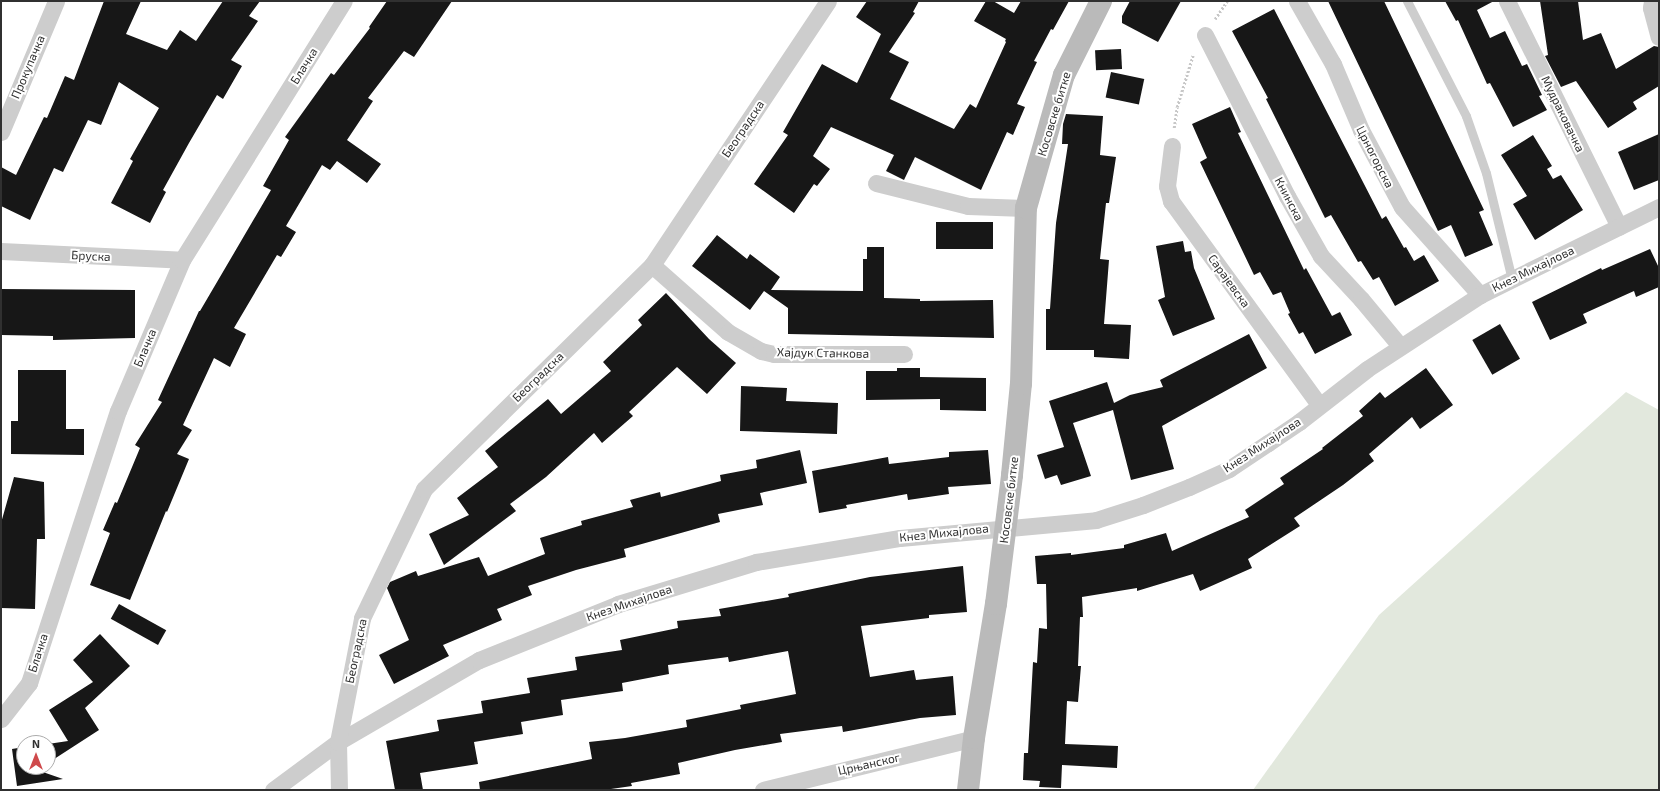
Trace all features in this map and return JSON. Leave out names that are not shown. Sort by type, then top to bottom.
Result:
[{"type":"street","name":"Прокупачка","points":[[1,132],[56,1]]},
{"type":"street","name":"Блачка","points":[[1,719],[29,683],[118,412],[182,260],[344,1]]},
{"type":"street","name":"Београдска","points":[[339,790],[338,742],[362,618],[424,489],[652,265],[828,1]]},
{"type":"street","name":"Косовске битке","points":[[968,790],[974,738],[996,604],[1021,384],[1026,208],[1064,75],[1101,1]]},
{"type":"street","name":"Црногорска","points":[[1297,1],[1333,64],[1361,130],[1402,207],[1480,296]]},
{"type":"street","name":"Мудраковачка","points":[[1507,1],[1619,227]]},
{"type":"street","points":[[1652,1],[1651,8],[1659,37]]},
{"type":"street","name":"Книнска","points":[[1205,35],[1287,196],[1321,256],[1361,299],[1400,346]]},
{"type":"street","name":"Сарајевска","points":[[1172,146],[1167,186],[1171,201],[1319,405]]},
{"type":"street","points":[[876,183],[968,206],[1026,208]]},
{"type":"street","name":"Кнез Михајлова","points":[[273,790],[338,742],[479,660],[618,604],[756,562],[900,538],[1005,527],[1096,520],[1143,505],[1229,469],[1299,422],[1319,405],[1400,346],[1480,296],[1659,207]]},
{"type":"street","name":"Бруска","points":[[1,251],[182,260]]},
{"type":"street","name":"Хајдук Станкова","points":[[652,265],[728,332],[761,351],[774,354],[904,354]]},
{"type":"street","name":"Црњанског","points":[[763,790],[974,738]]},
{"type":"lane","points":[[1407,1],[1466,116],[1486,173],[1512,280]]},
{"type":"path","points":[[1172,146],[1177,107],[1193,54],[1227,1]]},
{"type":"shaded area","points":[[1626,392],[1659,410],[1659,790],[1253,790],[1379,615]]},
{"type":"building","points":[[104,1],[141,1],[126,34],[167,50],[180,30],[196,41],[223,1],[260,1],[249,16],[258,21],[231,60],[242,66],[223,99],[217,95],[163,190],[166,192],[150,223],[111,203],[133,161],[130,159],[159,108],[119,82],[101,125],[88,120],[63,172],[54,168],[30,220],[1,206],[1,167],[16,175],[44,117],[47,118],[65,76],[74,80]]},
{"type":"building","points":[[387,1],[452,1],[414,57],[404,51],[368,98],[373,101],[347,140],[381,164],[367,183],[337,161],[330,170],[322,165],[286,226],[296,232],[281,257],[277,255],[234,328],[246,334],[230,367],[214,358],[183,425],[192,430],[177,454],[189,459],[130,600],[90,585],[110,533],[103,530],[115,502],[117,503],[140,448],[135,445],[162,402],[158,400],[199,311],[271,190],[263,186],[289,140],[285,137],[331,73],[334,75],[370,28],[369,27]]},
{"type":"building","points":[[867,1],[919,1],[913,12],[915,13],[889,52],[909,62],[890,99],[954,129],[970,104],[976,108],[1006,42],[1006,39],[974,21],[986,1],[993,1],[1014,13],[1021,1],[1069,1],[1053,30],[1051,29],[1034,61],[1037,62],[1017,104],[1025,107],[1013,135],[1007,132],[981,190],[915,157],[904,180],[886,171],[894,155],[831,127],[813,156],[830,169],[817,186],[814,184],[794,213],[754,184],[788,135],[783,132],[822,64],[857,83],[881,34],[856,17]]},
{"type":"building","points":[[1130,1],[1181,1],[1158,42],[1122,23],[1122,16]]},
{"type":"building","points":[[1328,1],[1384,1],[1484,210],[1479,212],[1493,245],[1465,257],[1451,225],[1438,231]]},
{"type":"building","points":[[1445,1],[1494,1],[1477,10],[1490,38],[1505,31],[1522,66],[1527,64],[1542,95],[1539,96],[1547,110],[1513,127],[1490,83],[1487,84],[1458,20],[1456,21]]},
{"type":"building","points":[[1540,1],[1578,1],[1583,40],[1601,33],[1616,69],[1654,46],[1659,47],[1659,86],[1633,102],[1637,109],[1608,128],[1576,81],[1561,87],[1545,56],[1548,55]]},
{"type":"building","points":[[1274,9],[1382,219],[1386,216],[1404,248],[1406,247],[1414,261],[1424,255],[1439,281],[1395,306],[1379,277],[1373,280],[1361,261],[1358,262],[1331,215],[1325,218],[1266,99],[1268,98],[1232,31]]},
{"type":"building","points":[[1121,49],[1122,69],[1096,70],[1095,50]]},
{"type":"building","points":[[1111,72],[1144,79],[1139,105],[1106,97]]},
{"type":"building","points":[[1230,107],[1241,132],[1238,133],[1304,270],[1306,268],[1332,316],[1340,312],[1352,335],[1315,354],[1303,332],[1299,334],[1288,314],[1290,313],[1281,292],[1273,295],[1260,272],[1254,275],[1200,162],[1207,158],[1192,124]]},
{"type":"building","points":[[1066,114],[1103,116],[1100,155],[1116,157],[1109,203],[1106,203],[1100,259],[1109,260],[1104,324],[1131,325],[1129,359],[1094,357],[1094,350],[1046,350],[1046,309],[1050,309],[1056,223],[1068,144],[1062,144],[1063,124]]},
{"type":"building","points":[[1659,134],[1659,180],[1634,190],[1618,152]]},
{"type":"building","points":[[1533,135],[1552,166],[1547,169],[1553,179],[1561,175],[1583,210],[1535,240],[1513,204],[1527,196],[1501,155]]},
{"type":"building","points":[[936,222],[993,222],[993,249],[936,249]]},
{"type":"building","points":[[717,235],[747,259],[750,254],[780,277],[771,290],[863,291],[863,259],[867,259],[867,247],[884,247],[884,298],[920,299],[920,301],[993,300],[994,338],[788,334],[788,308],[764,291],[750,310],[692,266]]},
{"type":"building","points":[[1183,241],[1185,252],[1191,251],[1194,268],[1215,319],[1173,336],[1158,300],[1165,297],[1156,246]]},
{"type":"building","points":[[1650,249],[1659,268],[1659,287],[1636,297],[1634,291],[1583,314],[1587,323],[1550,340],[1532,302],[1601,268],[1602,270]]},
{"type":"building","points":[[1,289],[135,290],[135,338],[53,340],[53,336],[1,335]]},
{"type":"building","points":[[666,293],[709,339],[736,363],[707,394],[677,367],[629,412],[633,416],[602,443],[594,433],[546,477],[510,504],[516,511],[444,565],[429,534],[469,515],[457,498],[498,467],[485,451],[548,399],[561,414],[611,371],[603,362],[642,325],[638,320]]},
{"type":"building","points":[[1500,324],[1520,359],[1492,375],[1472,340]]},
{"type":"building","points":[[1249,334],[1267,368],[1162,426],[1174,469],[1131,480],[1113,410],[1073,423],[1091,476],[1061,485],[1057,475],[1045,479],[1037,455],[1064,447],[1049,401],[1107,382],[1114,403],[1130,395],[1163,387],[1160,380]]},
{"type":"building","points":[[897,368],[920,368],[920,377],[986,378],[986,411],[940,410],[940,399],[866,400],[866,371],[897,371]]},
{"type":"building","points":[[1426,368],[1453,405],[1420,429],[1412,417],[1369,454],[1374,461],[1343,485],[1294,518],[1300,526],[1248,559],[1252,568],[1200,591],[1193,574],[1137,591],[1137,588],[1082,597],[1083,617],[1080,617],[1078,666],[1081,666],[1078,702],[1067,701],[1065,744],[1118,746],[1117,768],[1062,765],[1061,788],[1039,787],[1040,781],[1023,780],[1024,753],[1028,753],[1033,662],[1037,663],[1039,628],[1047,629],[1046,584],[1037,584],[1035,556],[1071,553],[1071,555],[1124,548],[1124,545],[1166,533],[1172,551],[1249,517],[1245,510],[1284,484],[1280,478],[1323,449],[1322,448],[1363,416],[1359,411],[1380,392],[1385,398]]},
{"type":"building","points":[[18,370],[66,370],[66,429],[84,429],[84,455],[11,454],[11,421],[18,421]]},
{"type":"building","points":[[741,386],[787,388],[786,401],[838,403],[837,434],[740,431]]},
{"type":"building","points":[[800,450],[807,483],[760,493],[763,505],[718,514],[720,522],[624,549],[626,557],[576,570],[528,586],[532,595],[497,609],[502,620],[443,645],[449,656],[394,684],[379,655],[409,640],[387,588],[390,582],[416,571],[418,576],[479,557],[488,576],[545,554],[540,538],[582,525],[581,521],[633,507],[630,500],[660,492],[661,497],[721,481],[720,475],[757,468],[756,460]]},
{"type":"building","points":[[988,450],[991,484],[948,487],[949,494],[908,500],[907,494],[846,505],[847,508],[819,513],[812,471],[888,457],[889,464],[949,457],[949,452]]},
{"type":"building","points":[[14,477],[44,482],[45,539],[37,539],[35,609],[1,608],[1,523]]},
{"type":"building","points":[[963,566],[967,612],[929,615],[929,618],[861,626],[870,677],[914,670],[916,680],[953,676],[956,715],[920,718],[843,732],[842,726],[780,734],[782,742],[735,750],[678,763],[680,774],[631,783],[632,786],[604,790],[480,790],[479,782],[592,759],[589,742],[625,738],[687,727],[686,720],[741,709],[740,705],[796,694],[788,651],[729,662],[728,657],[668,665],[669,674],[622,683],[623,691],[561,700],[563,715],[521,722],[523,734],[474,742],[478,764],[420,773],[423,790],[395,790],[386,741],[439,731],[437,720],[483,713],[481,701],[530,693],[527,678],[577,670],[575,657],[622,650],[620,640],[678,628],[677,621],[721,616],[719,609],[789,597],[788,594],[870,577]]},
{"type":"building","points":[[119,604],[166,630],[158,645],[111,619]]},
{"type":"building","points":[[100,634],[130,666],[85,708],[99,730],[56,758],[56,743],[68,741],[49,710],[93,682],[73,660]]},
{"type":"building","points":[[16,748],[16,775],[51,775],[63,779],[17,786],[12,749]]}]
